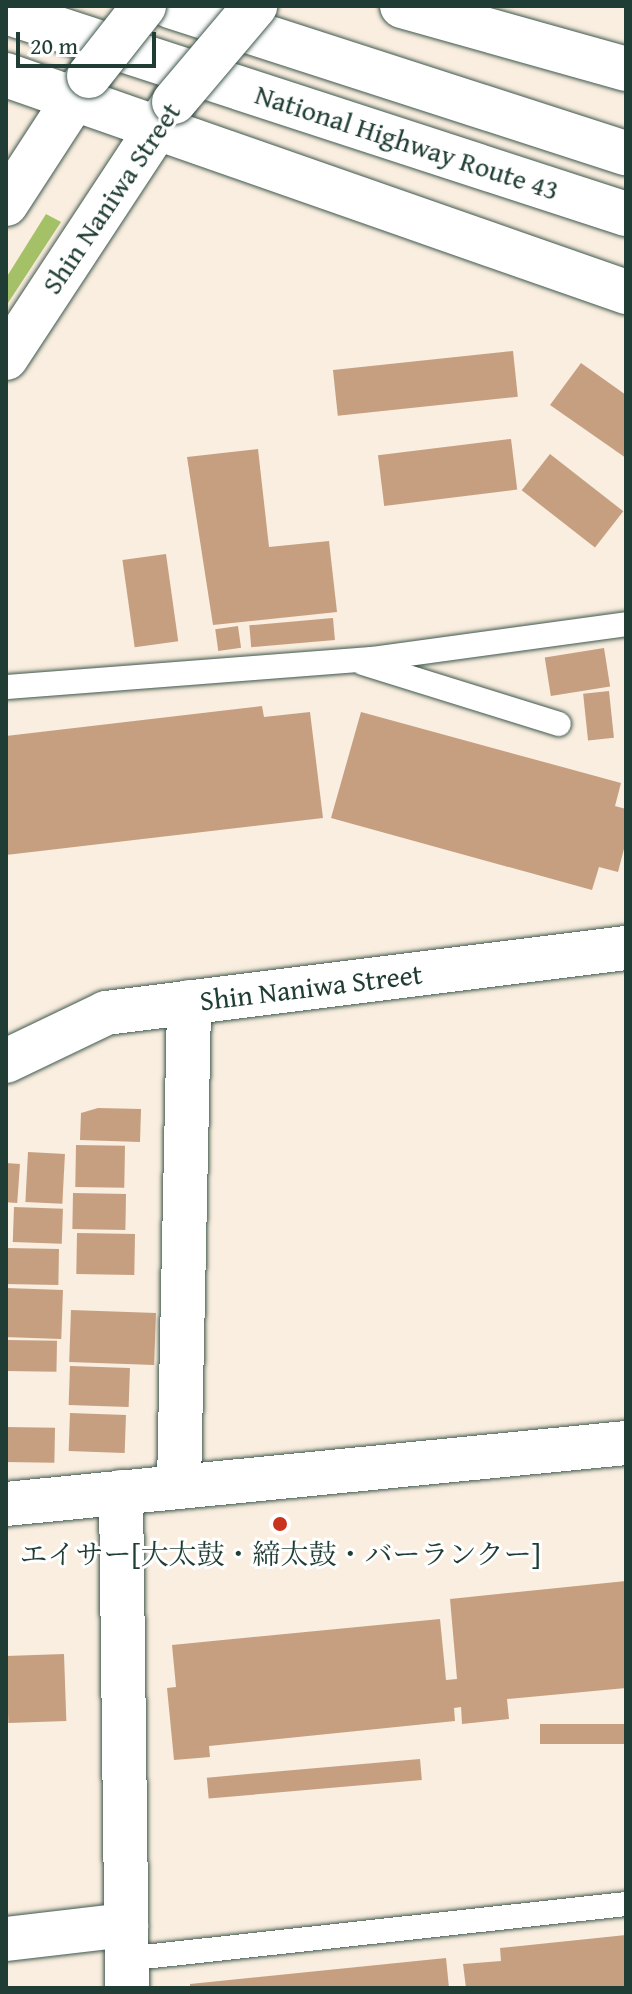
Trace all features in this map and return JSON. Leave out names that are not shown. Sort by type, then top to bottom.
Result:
[{"type":"main road","points":[[6,204],[80,87],[144,6]]},
{"type":"main road","name":"National Highway Route 43","points":[[170,6],[626,153]]},
{"type":"main road","name":"Shin Naniwa Street","points":[[6,358],[164,114],[255,6]]},
{"type":"main road","points":[[402,6],[626,69]]},
{"type":"main road","name":"National Highway Route 43","points":[[6,12],[626,214]]},
{"type":"main road","points":[[6,75],[80,87],[164,114],[626,292]]},
{"type":"main road","name":"Shin Naniwa Street","points":[[6,1061],[106,1013],[626,948]]},
{"type":"main road","points":[[179,1485],[189,1002]]},
{"type":"main road","points":[[6,1504],[626,1443]]},
{"type":"main road","points":[[6,1939],[127,1957],[121,1492]]},
{"type":"lane","points":[[6,687],[353,660],[626,624]]},
{"type":"lane","points":[[353,660],[559,724]]},
{"type":"lane","points":[[127,1957],[626,1904]]},
{"type":"green space","points":[[46,214],[61,222],[6,306],[6,278]]},
{"type":"building","points":[[513,351],[518,397],[338,416],[333,370]]},
{"type":"building","points":[[581,363],[626,395],[626,458],[550,405]]},
{"type":"building","points":[[511,439],[517,490],[384,506],[378,455]]},
{"type":"building","points":[[258,449],[269,547],[329,541],[337,612],[213,625],[187,457]]},
{"type":"building","points":[[550,454],[623,511],[595,548],[522,490]]},
{"type":"building","points":[[166,554],[178,641],[135,647],[122,560]]},
{"type":"building","points":[[333,618],[335,640],[251,647],[249,625]]},
{"type":"building","points":[[238,626],[241,648],[218,651],[215,629]]},
{"type":"building","points":[[604,648],[610,687],[551,696],[545,657]]},
{"type":"building","points":[[609,691],[614,738],[588,740],[583,694]]},
{"type":"building","points":[[262,706],[264,717],[310,712],[323,818],[6,855],[6,736]]},
{"type":"building","points":[[361,712],[621,783],[615,806],[626,809],[626,841],[618,872],[599,867],[592,890],[331,818]]},
{"type":"building","points":[[98,1108],[141,1109],[140,1142],[80,1140],[81,1113]]},
{"type":"building","points":[[76,1145],[125,1146],[124,1188],[75,1187]]},
{"type":"building","points":[[28,1152],[65,1154],[62,1204],[25,1202]]},
{"type":"building","points":[[6,1163],[20,1164],[17,1203],[6,1202]]},
{"type":"building","points":[[73,1193],[126,1194],[125,1230],[72,1229]]},
{"type":"building","points":[[14,1207],[63,1209],[62,1244],[13,1242]]},
{"type":"building","points":[[77,1233],[135,1234],[134,1275],[76,1274]]},
{"type":"building","points":[[6,1248],[59,1249],[58,1285],[6,1284]]},
{"type":"building","points":[[6,1288],[63,1290],[61,1339],[6,1337]]},
{"type":"building","points":[[71,1310],[156,1313],[154,1365],[69,1362]]},
{"type":"building","points":[[7,1340],[57,1341],[56,1372],[6,1371]]},
{"type":"building","points":[[70,1366],[130,1368],[129,1407],[69,1405]]},
{"type":"building","points":[[70,1413],[126,1415],[125,1453],[69,1451]]},
{"type":"building","points":[[6,1427],[55,1428],[54,1463],[6,1462]]},
{"type":"building","points":[[626,1581],[626,1688],[507,1699],[509,1719],[462,1724],[461,1707],[454,1708],[455,1721],[209,1746],[210,1757],[174,1760],[167,1688],[176,1687],[172,1645],[440,1619],[446,1680],[457,1679],[450,1599]]},
{"type":"building","points":[[64,1654],[66,1721],[8,1723],[6,1656]]},
{"type":"building","points":[[540,1724],[626,1724],[626,1744],[540,1744]]},
{"type":"building","points":[[420,1759],[422,1780],[209,1799],[207,1778]]},
{"type":"building","points":[[626,1935],[626,1988],[466,1988],[463,1964],[501,1961],[500,1948]]},
{"type":"building","points":[[446,1958],[449,1988],[190,1988],[190,1984]]},
{"type":"place","name":"エイサー[大太鼓・締太鼓・バーランクー]","points":[[280,1524]]}]
